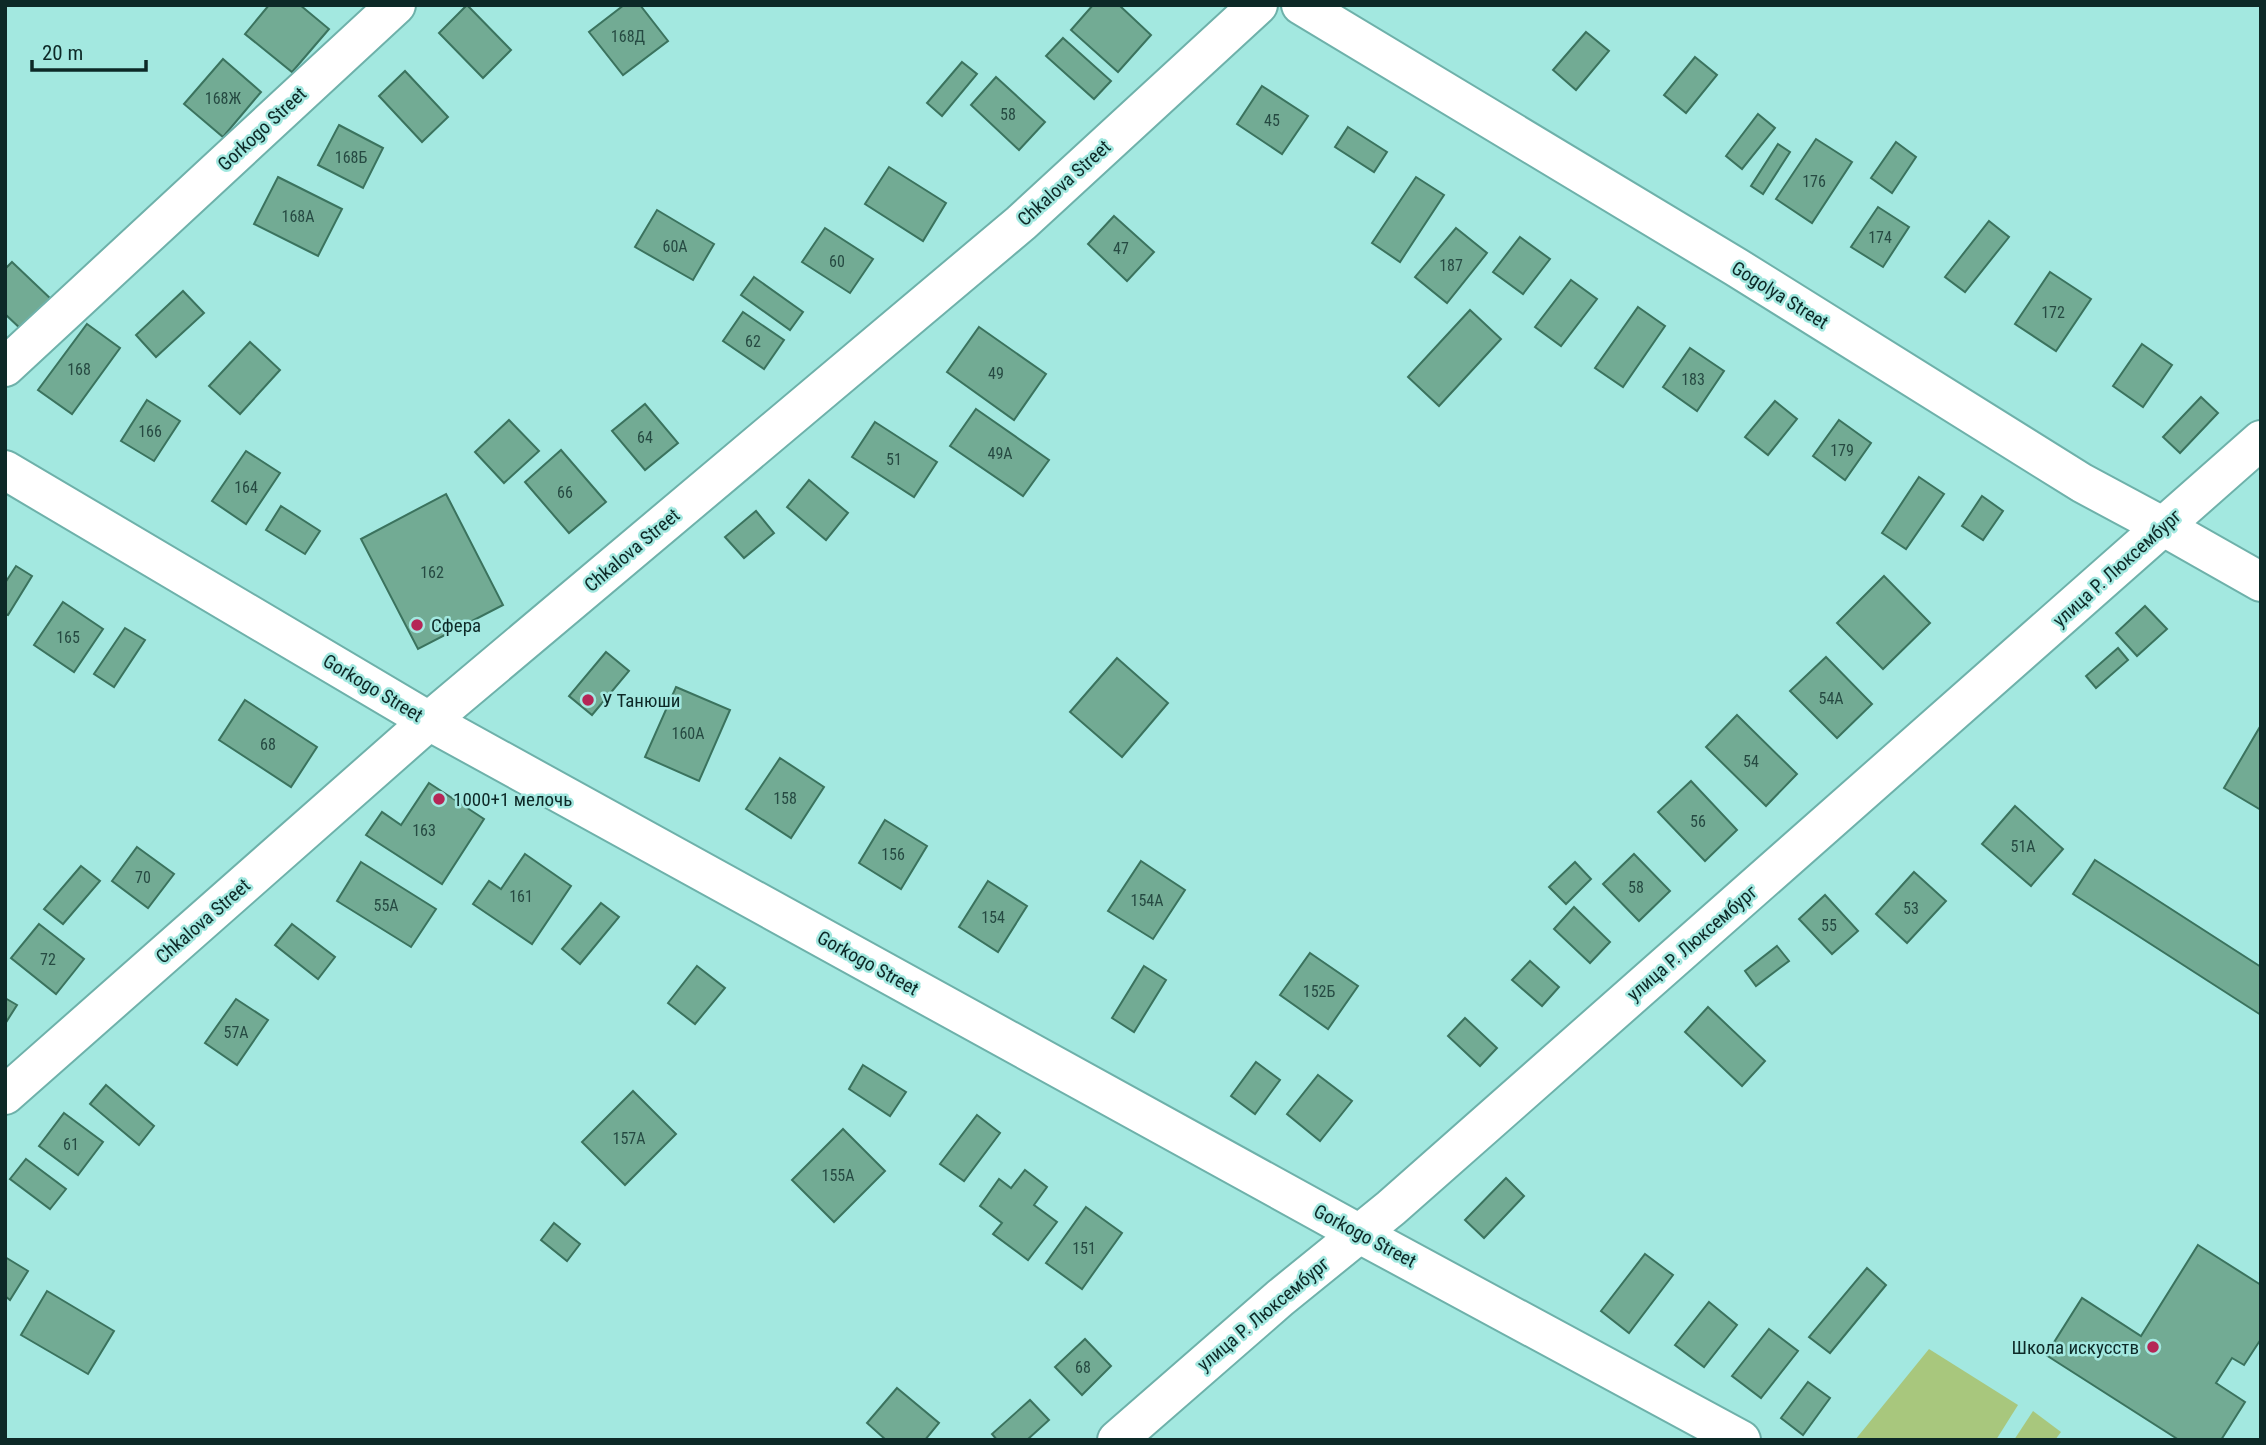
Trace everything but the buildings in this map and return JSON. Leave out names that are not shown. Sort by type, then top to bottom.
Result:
[{"type":"street","name":"Gorkogo Street","points":[[5,367],[396,5]]},
{"type":"street","name":"Chkalova Street","points":[[5,1095],[429,721],[1021,223],[1258,5]]},
{"type":"street","name":"Gogolya Street","points":[[1301,5],[1736,267],[2082,483],[2261,582]]},
{"type":"street","name":"улица Р. Люксембург","points":[[1117,1440],[1358,1233],[1402,1199],[2261,440]]},
{"type":"street","name":"Gorkogo Street","points":[[5,470],[429,721],[1358,1233],[1741,1440]]},
{"type":"green space","points":[[1929,1349],[2018,1405],[1996,1440],[1855,1440]]},
{"type":"green space","points":[[2033,1411],[2061,1432],[2055,1440],[2014,1440]]},
{"type":"place","name":"Сфера","points":[[417,625]]},
{"type":"place","name":"У Танюши","points":[[588,700]]},
{"type":"place","name":"1000+1 мелочь","points":[[439,799]]},
{"type":"place","name":"Школа искусств","points":[[2153,1347]]}]
